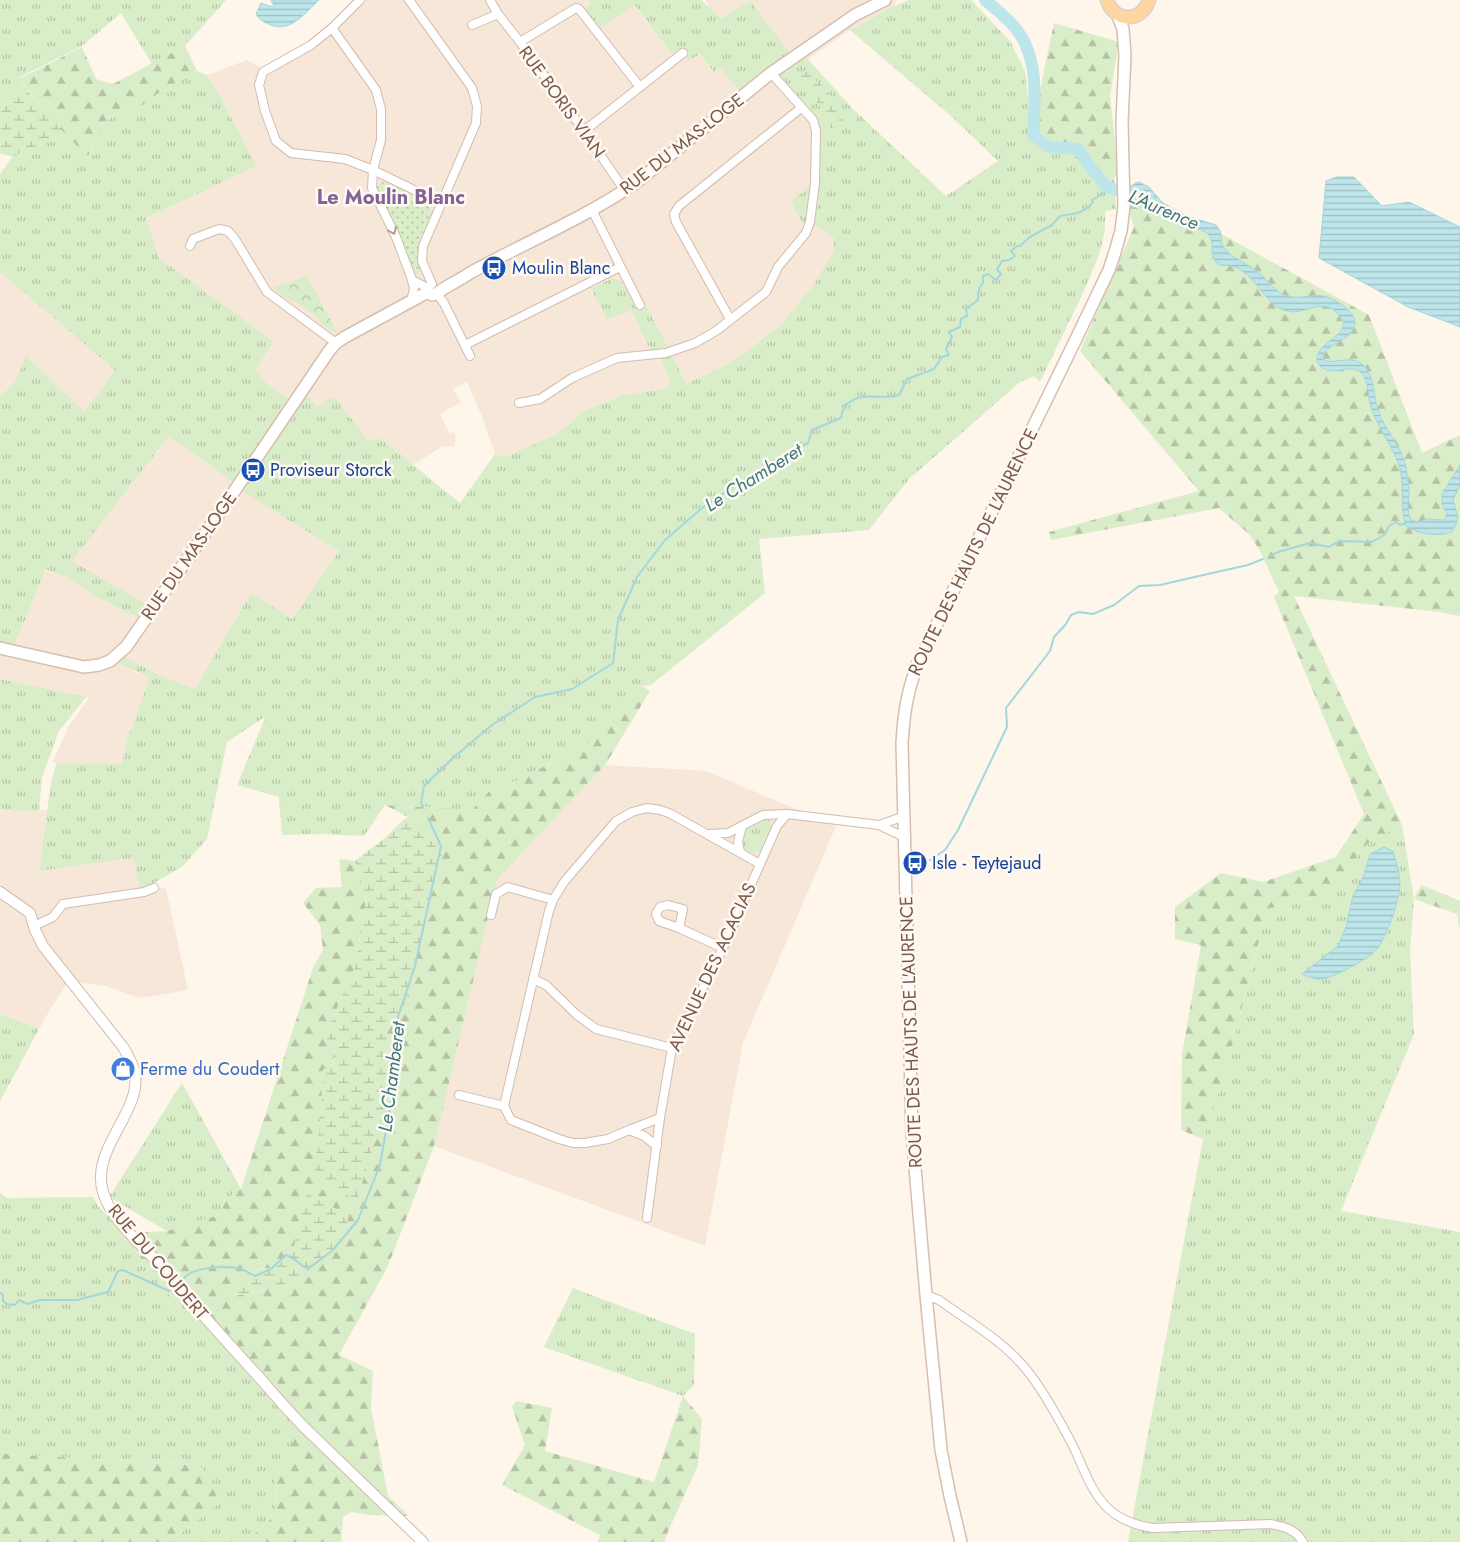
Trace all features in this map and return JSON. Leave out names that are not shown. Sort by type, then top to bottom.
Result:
[{"type":"main road","name":"RUE DU MAS-LOGE","points":[[0,648],[84,667],[110,661],[126,648],[336,343],[411,303],[433,289],[592,210],[624,191],[644,177],[771,73],[855,15],[885,0]]},
{"type":"main road","points":[[1107,0],[1113,11],[1117,14],[1123,29],[1125,55]]},
{"type":"main road","points":[[1125,55],[1130,25],[1136,16],[1145,10],[1149,0]]},
{"type":"main road","points":[[1117,14],[1130,17],[1136,16]]},
{"type":"main road","name":"ROUTE DES HAUTS DE L'AURENCE","points":[[961,1542],[941,1450],[912,1133],[906,838],[902,743],[904,712],[911,681],[918,662],[1109,270],[1121,231],[1124,206],[1122,122],[1125,55]]},
{"type":"street","points":[[360,0],[332,28],[311,45],[263,72],[259,85],[265,111],[276,141],[291,153],[345,159],[373,170],[441,203]]},
{"type":"street","points":[[409,0],[472,88],[477,106],[476,123],[423,246],[422,254],[422,262],[433,289],[444,303],[470,356]]},
{"type":"street","name":"RUE BORIS VIAN","points":[[490,0],[498,14],[584,131],[624,191]]},
{"type":"street","points":[[520,42],[576,8],[579,9],[640,87]]},
{"type":"street","points":[[472,25],[498,14]]},
{"type":"street","points":[[332,28],[376,90],[381,109],[381,140],[373,170],[372,188],[396,237],[412,280],[414,288],[411,303]]},
{"type":"street","points":[[584,131],[683,53]]},
{"type":"street","points":[[519,403],[540,399],[572,378],[616,358],[666,353],[696,343],[716,331],[730,318],[766,292],[778,267],[806,233],[808,227],[813,202],[816,131],[813,120],[771,73]]},
{"type":"street","points":[[730,318],[676,222],[674,214],[679,206],[801,108]]},
{"type":"street","points":[[592,210],[640,305]]},
{"type":"street","points":[[190,246],[193,239],[219,229],[228,231],[235,239],[267,292],[336,343]]},
{"type":"street","points":[[465,344],[620,267]]},
{"type":"street","points":[[412,280],[433,289]]},
{"type":"street","points":[[660,1118],[608,1139],[573,1143],[511,1120],[504,1106],[553,900],[564,882],[616,821],[632,812],[647,808],[669,813],[760,864]]},
{"type":"street","points":[[708,834],[728,832],[763,815],[787,814],[878,825],[906,838]]},
{"type":"street","name":"AVENUE DES ACACIAS","points":[[647,1218],[660,1118],[672,1048],[723,948],[777,826],[787,814]]},
{"type":"street","points":[[878,825],[905,816]]},
{"type":"street","points":[[740,852],[738,842],[742,826]]},
{"type":"street","points":[[491,915],[496,894],[508,887],[553,900]]},
{"type":"street","points":[[34,926],[53,917],[63,904],[144,892],[154,888]]},
{"type":"street","name":"RUE DU COUDERT","points":[[0,892],[30,913],[43,946],[123,1047],[131,1061],[135,1074],[135,1085],[131,1100],[103,1158],[100,1171],[100,1181],[109,1207],[185,1296],[305,1428],[423,1542]]},
{"type":"street","points":[[679,928],[723,948]]},
{"type":"street","points":[[533,980],[546,985],[577,1015],[596,1029],[672,1048]]},
{"type":"street","points":[[459,1095],[504,1106]]},
{"type":"street","points":[[629,1130],[644,1136],[656,1146]]},
{"type":"street","points":[[926,1295],[939,1300],[1008,1350],[1026,1369],[1073,1446],[1089,1480],[1103,1503],[1122,1518],[1137,1525],[1153,1528],[1271,1524],[1289,1528],[1303,1542]]},
{"type":"shaded area","points":[[360,0],[588,0],[603,27],[633,3],[672,54],[680,48],[683,53],[699,54],[714,72],[720,68],[771,73],[813,120],[810,222],[817,224],[834,237],[834,251],[812,287],[780,326],[732,362],[686,384],[645,303],[635,307],[622,281],[612,278],[591,289],[607,320],[631,310],[649,347],[661,359],[671,382],[668,388],[621,396],[584,411],[557,434],[505,457],[495,454],[467,382],[453,389],[461,402],[440,414],[450,434],[453,432],[455,434],[454,447],[443,446],[413,465],[380,438],[367,440],[358,430],[317,407],[308,393],[303,390],[294,403],[268,385],[256,369],[274,343],[159,258],[146,218],[255,166],[220,96],[207,75],[247,60],[263,72],[306,47]]},
{"type":"shaded area","points":[[706,0],[896,0],[894,6],[850,30],[808,59],[800,52],[793,57],[722,20],[709,7]]},
{"type":"shaded area","points":[[0,272],[115,370],[84,412],[26,355],[22,370],[16,381],[0,395]]},
{"type":"shaded area","points":[[169,436],[233,482],[240,490],[339,551],[292,619],[251,593],[195,689],[162,676],[124,657],[133,671],[150,678],[127,739],[122,765],[54,763],[53,761],[69,726],[89,698],[0,679],[0,648],[14,646],[46,569],[66,577],[97,597],[140,617],[145,604],[72,561]]},
{"type":"shaded area","points":[[605,765],[706,771],[836,826],[743,1043],[705,1246],[434,1146],[497,880]]},
{"type":"shaded area","points":[[0,809],[23,811],[47,810],[39,871],[133,858],[140,888],[166,888],[188,990],[140,998],[105,986],[69,981],[39,1029],[0,1014]]},
{"type":"green space","points":[[0,0],[226,0],[185,46],[152,64],[121,13],[82,46],[20,77],[25,85],[11,99],[0,104]]},
{"type":"green space","points":[[588,0],[701,0],[722,19],[750,1],[793,57],[800,52],[808,59],[852,108],[946,196],[998,161],[952,117],[850,30],[909,0],[971,0],[1010,41],[1025,71],[1029,104],[1030,138],[1114,176],[1116,209],[1105,211],[1105,230],[1099,255],[1040,382],[1034,376],[1020,382],[909,479],[869,530],[759,539],[765,593],[651,685],[642,686],[589,743],[516,781],[494,786],[472,810],[385,805],[364,836],[282,835],[279,797],[237,785],[266,716],[227,742],[207,839],[183,866],[144,889],[140,889],[133,858],[39,871],[51,782],[57,763],[122,764],[127,739],[150,678],[116,662],[124,657],[162,676],[195,689],[251,593],[292,619],[339,551],[240,490],[307,393],[317,407],[329,399],[336,398],[367,440],[380,438],[460,503],[495,454],[505,457],[557,434],[584,411],[621,396],[668,388],[671,382],[661,359],[649,347],[631,310],[607,320],[591,289],[612,278],[622,281],[635,307],[645,303],[686,384],[732,362],[780,326],[812,287],[834,251],[834,238],[815,225],[802,222],[791,201],[815,183],[813,120],[771,73],[743,95],[720,68],[714,72],[700,54],[689,60],[680,49],[672,54],[634,4],[597,31],[582,12],[591,4]]},
{"type":"green space","points":[[1054,23],[1119,42],[1110,96],[1119,178],[1030,138]]},
{"type":"green space","points":[[185,46],[197,71],[161,91],[143,105],[117,113],[104,123],[88,156],[51,120],[21,78],[82,47],[96,79],[113,84]]},
{"type":"green space","points":[[805,70],[829,93],[839,107],[843,123],[837,128],[831,128],[811,90],[799,76]]},
{"type":"green space","points":[[197,71],[207,75],[256,166],[146,218],[159,258],[274,342],[256,369],[268,385],[288,398],[272,426],[233,482],[169,436],[72,561],[146,604],[140,618],[97,597],[66,577],[46,569],[14,646],[0,642],[0,395],[15,382],[26,355],[84,412],[115,370],[0,272],[0,174],[12,157],[65,134],[88,156],[104,123],[117,113],[143,105],[161,91]]},
{"type":"green space","points":[[25,85],[31,95],[65,134],[12,157],[0,153],[0,104],[11,99]]},
{"type":"green space","points":[[1119,178],[1369,315],[1422,453],[1460,435],[1460,616],[1294,596],[1402,825],[1368,843],[1345,870],[1333,892],[1267,909],[1227,1066],[1203,1139],[1181,1130],[1182,1054],[1201,945],[1175,939],[1175,907],[1221,873],[1263,882],[1336,857],[1364,814],[1274,597],[1279,592],[1260,551],[1250,535],[1219,508],[1051,540],[1049,532],[1199,491],[1080,351],[1134,227]]},
{"type":"green space","points":[[385,181],[421,199],[431,210],[431,220],[427,227],[425,227],[419,240],[421,242],[418,256],[422,271],[414,275],[404,251],[406,250],[389,211],[387,211],[376,188]]},
{"type":"green space","points":[[307,276],[337,332],[331,331],[321,324],[321,320],[273,288]]},
{"type":"green space","points":[[0,679],[86,697],[59,731],[42,777],[39,811],[0,809]]},
{"type":"green space","points":[[642,686],[650,691],[605,765],[497,880],[434,1146],[388,1266],[339,1355],[373,1371],[371,1408],[388,1496],[409,1516],[369,1515],[351,1512],[343,1517],[341,1542],[246,1542],[276,1514],[275,1481],[292,1446],[292,1419],[232,1357],[189,1308],[165,1292],[123,1233],[167,1231],[226,1213],[220,1203],[241,1189],[313,968],[323,950],[320,925],[303,903],[316,888],[342,887],[339,859],[355,861],[366,901],[355,967],[325,1036],[335,1047],[333,1064],[323,1070],[321,1112],[393,1080],[386,1030],[403,1011],[408,817],[385,805],[472,810],[494,786],[516,781],[589,743]],"holes":[[[307,1193],[314,1275],[265,1290],[234,1296],[252,1269],[275,1268],[293,1251]]]},
{"type":"green space","points":[[408,817],[443,848],[403,1011],[386,1030],[393,1080],[357,1200],[314,1179],[323,1070],[333,1064],[335,1047],[325,1036],[355,967],[366,901],[355,861]]},
{"type":"green space","points":[[764,818],[769,819],[772,824],[763,847],[755,853],[749,853],[742,849],[740,844],[744,828]]},
{"type":"green space","points":[[1402,825],[1414,899],[1410,951],[1414,1034],[1341,1211],[1460,1232],[1460,1542],[1128,1542],[1203,1139],[1227,1066],[1267,909],[1333,892],[1345,870],[1368,843]]},
{"type":"green space","points":[[1421,885],[1460,901],[1460,931],[1457,914],[1414,899]]},
{"type":"green space","points":[[0,1014],[39,1029],[0,1101]]},
{"type":"green space","points":[[182,1083],[241,1189],[220,1203],[226,1213],[167,1231],[109,1197]]},
{"type":"green space","points":[[0,1193],[8,1198],[93,1197],[98,1206],[123,1232],[165,1292],[189,1308],[232,1357],[292,1419],[292,1446],[275,1481],[276,1514],[246,1542],[169,1542],[224,1499],[199,1465],[4,1454],[0,1459]]},
{"type":"green space","points":[[307,1193],[349,1216],[344,1233],[314,1275],[265,1290],[233,1296],[252,1269],[275,1268],[293,1251]]},
{"type":"green space","points":[[573,1288],[695,1334],[694,1385],[683,1396],[544,1347]]},
{"type":"green space","points":[[683,1396],[702,1419],[698,1465],[665,1542],[598,1542],[600,1535],[502,1485],[525,1445],[512,1407],[516,1401],[552,1408],[545,1451],[654,1482]]},
{"type":"green space","points":[[4,1454],[199,1465],[225,1499],[169,1542],[0,1542],[0,1459]]},
{"type":"water","points":[[271,0],[319,0],[292,24],[278,27],[262,21],[256,14],[261,3],[274,6]]},
{"type":"water","points":[[1336,177],[1354,177],[1382,206],[1409,202],[1460,227],[1460,327],[1408,307],[1319,258],[1326,181]]},
{"type":"water","points":[[1139,182],[1149,187],[1163,203],[1181,214],[1216,225],[1220,232],[1222,245],[1226,250],[1262,275],[1282,294],[1293,297],[1316,295],[1327,297],[1341,304],[1350,312],[1355,320],[1353,330],[1327,350],[1323,355],[1324,360],[1356,361],[1366,367],[1369,372],[1381,417],[1404,459],[1409,485],[1408,509],[1411,520],[1418,522],[1427,519],[1444,520],[1447,514],[1442,504],[1442,494],[1460,465],[1460,485],[1453,500],[1458,517],[1452,532],[1447,534],[1429,534],[1410,529],[1406,526],[1403,513],[1402,479],[1399,464],[1374,415],[1364,377],[1359,371],[1354,369],[1328,370],[1322,368],[1317,362],[1320,350],[1339,334],[1342,329],[1344,323],[1338,314],[1330,307],[1324,306],[1293,312],[1281,309],[1242,271],[1234,266],[1217,263],[1213,257],[1211,238],[1207,233],[1174,223],[1146,206],[1133,208],[1131,186]]},
{"type":"water","points":[[1384,847],[1393,851],[1399,872],[1400,885],[1395,909],[1381,944],[1366,958],[1333,976],[1319,979],[1302,974],[1338,946],[1346,927],[1353,896],[1364,875],[1370,854]]},
{"type":"waterway","name":"L'Aurence","points":[[985,0],[1011,23],[1027,48],[1034,76],[1033,135],[1049,147],[1078,149],[1107,187],[1148,199]]},
{"type":"waterway","name":"Le Chamberet","points":[[423,807],[421,803],[424,786],[492,725],[535,697],[572,689],[613,663],[618,620],[637,577],[665,540],[702,508],[764,466],[808,443],[812,430],[841,418],[844,406],[855,399],[860,397],[899,395],[907,379],[934,369],[942,357],[949,355],[946,349],[952,337],[949,332],[960,327],[961,319],[967,316],[966,309],[978,300],[983,276],[988,274],[996,280],[1001,274],[997,270],[1002,261],[1009,260],[1015,256],[1011,251],[1030,237],[1052,225],[1060,216],[1083,211],[1090,206],[1093,202],[1092,200],[1104,193],[1107,187]]},
{"type":"waterway","points":[[1271,556],[1278,552],[1310,543],[1329,547],[1339,541],[1372,542],[1384,535],[1389,526],[1396,522],[1400,525],[1406,523]]},
{"type":"waterway","points":[[930,860],[945,850],[958,830],[1007,727],[1006,708],[1050,651],[1054,637],[1066,624],[1071,615],[1079,612],[1093,614],[1114,605],[1139,586],[1160,585],[1248,565],[1263,559]]},
{"type":"waterway","name":"Le Chamberet","points":[[184,1278],[195,1271],[219,1267],[241,1269],[255,1276],[271,1269],[286,1255],[308,1269],[333,1250],[358,1220],[380,1165],[392,1096],[394,1029],[415,966],[441,846],[428,818]]},
{"type":"waterway","name":"Le Chamberet","points":[[0,1293],[3,1295],[3,1301],[7,1304],[15,1305],[19,1300],[27,1304],[40,1300],[77,1300],[108,1292],[118,1271],[123,1270],[169,1291]]},
{"type":"place","name":"Moulin Blanc","points":[[494,268]]},
{"type":"place","name":"Proviseur Storck","points":[[253,470]]},
{"type":"place","name":"Isle - Teytejaud","points":[[915,863]]},
{"type":"place","name":"Ferme du Coudert","points":[[123,1069]]},
{"type":"district","name":"Le Moulin Blanc","points":[[391,197]]}]
